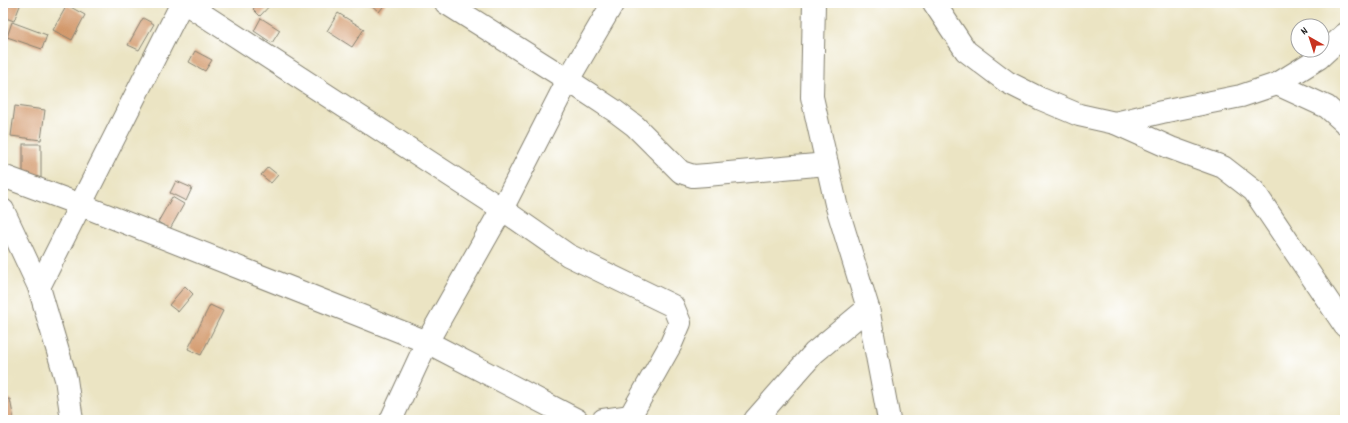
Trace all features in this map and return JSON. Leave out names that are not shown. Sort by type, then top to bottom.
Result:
[{"type":"street","points":[[39,287],[182,3]]},
{"type":"street","points":[[185,3],[502,209],[568,254],[673,306],[680,323],[671,344],[629,418],[603,420]]},
{"type":"street","points":[[446,3],[615,111],[635,126],[681,172],[693,176],[827,164]]},
{"type":"street","points":[[391,420],[428,342],[502,209],[568,80],[613,3]]},
{"type":"street","points":[[814,3],[812,98],[836,204],[868,308],[889,420]]},
{"type":"street","points":[[934,3],[966,51],[1007,82],[1041,99],[1080,115],[1115,123],[1171,148],[1223,167],[1254,192],[1345,326]]},
{"type":"street","points":[[1115,123],[1241,96],[1277,84],[1319,58],[1345,34]]},
{"type":"street","points":[[1277,84],[1327,107],[1345,123]]},
{"type":"street","points":[[3,176],[81,205],[428,342],[576,420]]},
{"type":"street","points":[[3,210],[39,287],[66,379],[72,420]]},
{"type":"street","points":[[755,420],[814,353],[868,308]]},
{"type":"building","points":[[3,3],[21,3],[14,21],[3,17]]},
{"type":"building","points":[[259,3],[272,3],[260,16],[253,9]]},
{"type":"building","points":[[369,3],[386,3],[379,12]]},
{"type":"building","points":[[67,5],[85,15],[72,40],[53,30]]},
{"type":"building","points":[[338,13],[364,29],[352,47],[327,31]]},
{"type":"building","points":[[143,18],[154,24],[139,50],[128,45]]},
{"type":"building","points":[[261,18],[280,30],[272,43],[254,31]]},
{"type":"building","points":[[12,22],[47,35],[42,49],[7,37]]},
{"type":"building","points":[[195,51],[212,60],[205,71],[189,62]]},
{"type":"building","points":[[15,106],[45,110],[41,140],[11,136]]},
{"type":"building","points":[[23,144],[41,144],[41,180],[23,180]]},
{"type":"building","points":[[268,167],[278,175],[271,183],[261,175]]},
{"type":"building","points":[[176,181],[192,188],[186,201],[170,193]]},
{"type":"building","points":[[172,197],[184,204],[170,229],[158,222]]},
{"type":"building","points":[[185,286],[193,294],[178,312],[169,305]]},
{"type":"building","points":[[210,305],[223,311],[201,355],[188,349]]},
{"type":"building","points":[[10,399],[14,420],[3,420],[3,400]]}]
